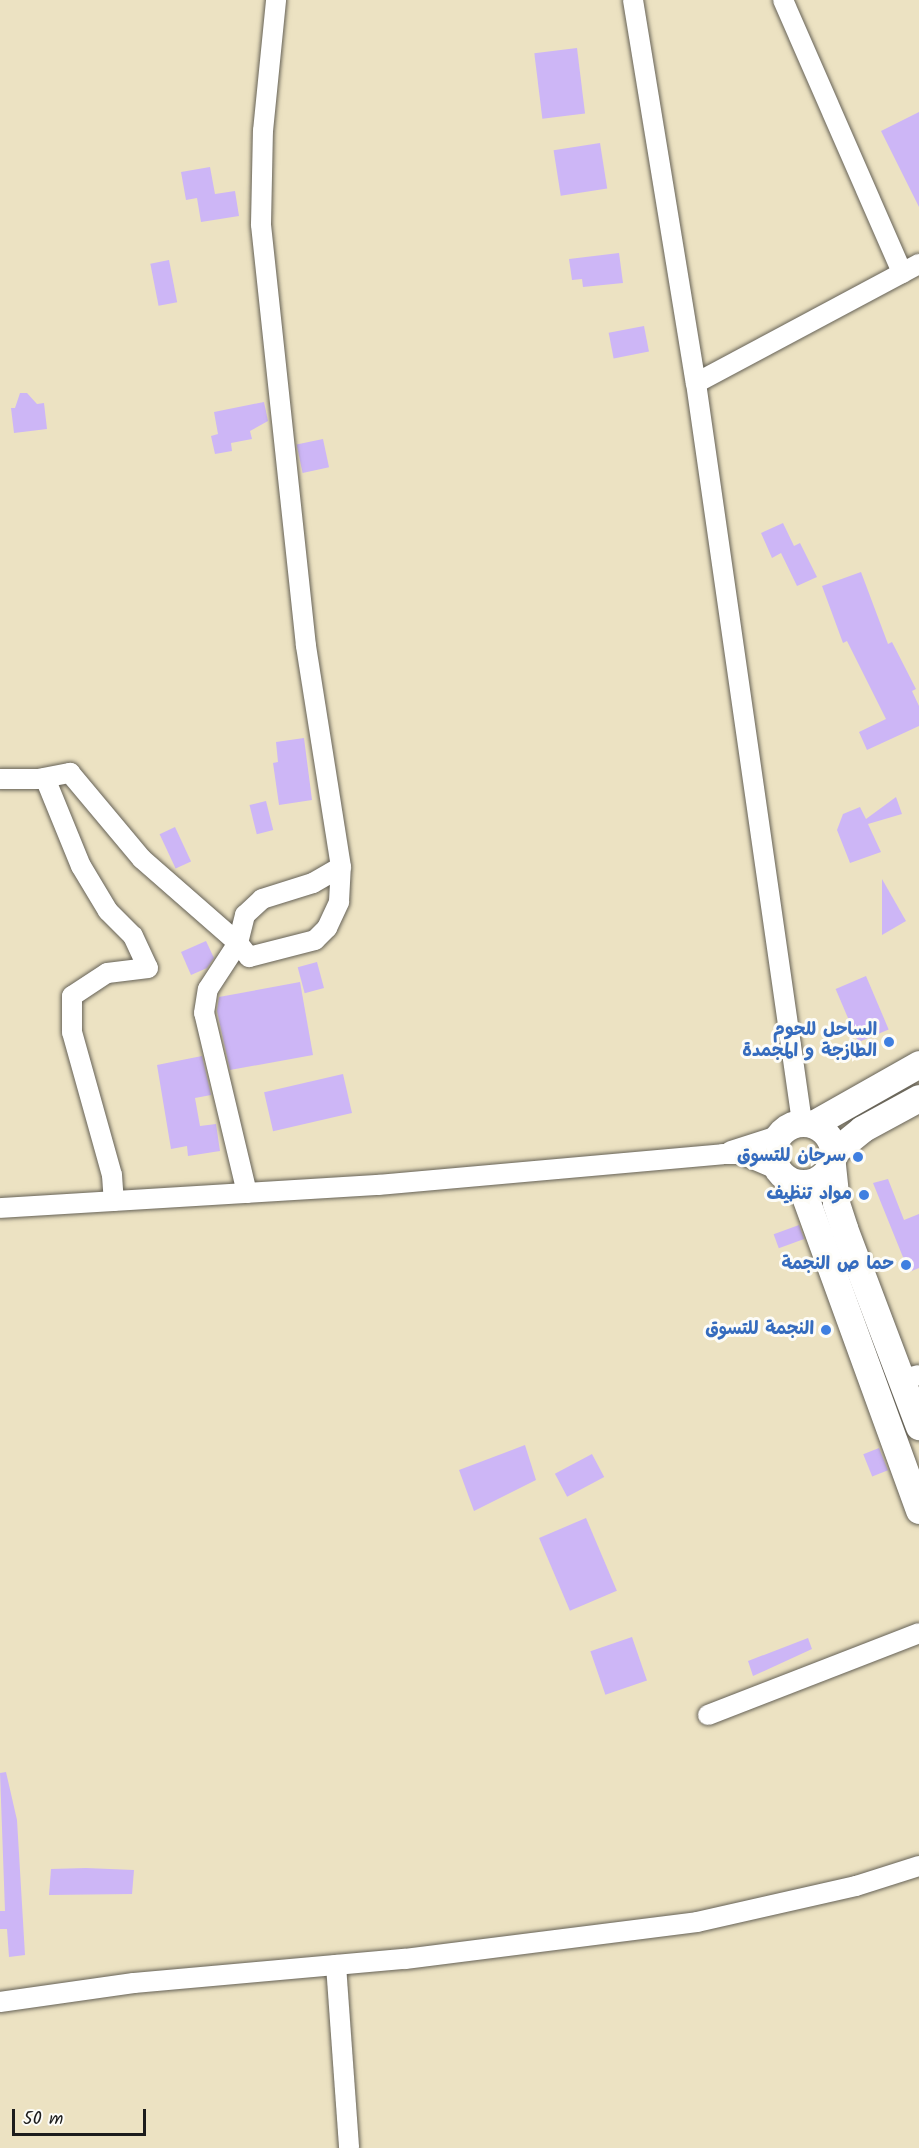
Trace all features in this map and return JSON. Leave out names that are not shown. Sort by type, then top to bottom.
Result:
[{"type":"main road","points":[[919,1064],[807,1123],[790,1125],[778,1136],[773,1152],[777,1169],[800,1183],[919,1510]]},
{"type":"main road","points":[[800,1183],[824,1176],[833,1158],[862,1129],[919,1098]]},
{"type":"main road","points":[[807,1123],[826,1134],[833,1158],[836,1203],[843,1228],[911,1377],[919,1426]]},
{"type":"street","points":[[0,779],[45,778],[70,773],[142,858],[238,943],[249,957],[315,940],[327,928],[339,902],[341,867],[306,646],[261,236],[263,131],[276,0]]},
{"type":"street","points":[[633,0],[696,383],[807,1123]]},
{"type":"street","points":[[696,383],[910,269],[783,0]]},
{"type":"street","points":[[45,778],[81,866],[108,911],[133,936],[148,968],[107,973],[72,996],[72,1032],[112,1175],[114,1200]]},
{"type":"street","points":[[247,1193],[204,1013],[208,989],[238,943],[245,915],[262,899],[313,883],[341,867]]},
{"type":"street","points":[[723,1154],[778,1136]]},
{"type":"street","points":[[0,1208],[247,1193],[723,1154],[741,1154],[777,1169]]},
{"type":"street","points":[[708,1715],[919,1633]]},
{"type":"street","points":[[0,2002],[134,1983],[336,1965],[697,1922],[856,1886],[919,1866]]},
{"type":"street","points":[[336,1965],[349,2148]]},
{"type":"building","points":[[577,48],[585,114],[542,119],[534,53]]},
{"type":"building","points":[[919,112],[919,207],[881,131]]},
{"type":"building","points":[[600,143],[607,188],[561,196],[554,150]]},
{"type":"building","points":[[210,167],[215,194],[235,191],[239,216],[201,222],[197,198],[186,200],[181,172]]},
{"type":"building","points":[[619,253],[623,283],[583,287],[582,279],[572,280],[569,259]]},
{"type":"building","points":[[169,260],[177,302],[159,306],[150,264]]},
{"type":"building","points":[[644,326],[649,352],[614,358],[609,333]]},
{"type":"building","points":[[20,393],[27,393],[37,404],[44,403],[47,429],[14,433],[11,408],[15,408]]},
{"type":"building","points":[[264,402],[268,421],[250,431],[252,439],[231,443],[232,451],[215,454],[211,436],[218,434],[214,412]]},
{"type":"building","points":[[323,439],[329,467],[303,473],[297,445]]},
{"type":"building","points":[[783,523],[794,546],[800,543],[817,577],[797,586],[781,553],[772,558],[761,533]]},
{"type":"building","points":[[861,572],[888,644],[892,642],[916,689],[912,691],[919,706],[919,726],[867,750],[859,732],[886,719],[847,641],[843,643],[822,586]]},
{"type":"building","points":[[304,738],[312,800],[279,805],[273,763],[278,762],[276,742]]},
{"type":"building","points":[[896,797],[902,814],[868,824],[881,852],[850,863],[837,830],[843,814],[860,807],[866,819]]},
{"type":"building","points":[[266,801],[273,830],[257,834],[250,805]]},
{"type":"building","points":[[175,827],[191,861],[176,869],[160,834]]},
{"type":"building","points":[[882,879],[906,921],[882,935]]},
{"type":"building","points":[[206,941],[214,958],[207,968],[191,975],[181,952]]},
{"type":"building","points":[[317,962],[324,988],[305,993],[298,967]]},
{"type":"building","points":[[866,976],[889,1029],[858,1042],[836,989]]},
{"type":"building","points":[[300,982],[313,1055],[230,1070],[217,1011],[219,997]]},
{"type":"building","points":[[202,1056],[211,1095],[195,1098],[200,1126],[216,1124],[220,1151],[188,1156],[187,1146],[171,1149],[157,1065]]},
{"type":"building","points":[[343,1074],[352,1113],[273,1131],[264,1092]]},
{"type":"building","points":[[888,1179],[904,1220],[919,1214],[919,1268],[909,1272],[873,1183]]},
{"type":"building","points":[[799,1225],[804,1239],[779,1248],[774,1234]]},
{"type":"building","points":[[525,1445],[536,1480],[474,1511],[459,1470]]},
{"type":"building","points":[[879,1448],[888,1470],[872,1477],[863,1454]]},
{"type":"building","points":[[592,1454],[604,1477],[567,1497],[555,1474]]},
{"type":"building","points":[[586,1518],[617,1591],[570,1611],[539,1538]]},
{"type":"building","points":[[632,1637],[647,1680],[605,1695],[590,1651]]},
{"type":"building","points":[[808,1638],[812,1649],[753,1676],[748,1661]]},
{"type":"building","points":[[6,1772],[17,1820],[25,1955],[9,1957],[7,1929],[0,1929],[0,1911],[5,1911],[0,1773]]},
{"type":"building","points":[[51,1869],[134,1870],[132,1894],[49,1895]]},
{"type":"place","name":"الساحل للحوم الطازجة و المجمدة","points":[[889,1042]]},
{"type":"place","name":"سرحان للتسوق","points":[[858,1157]]},
{"type":"place","name":"مواد تنظيف","points":[[864,1195]]},
{"type":"place","name":"حما ص النجمة","points":[[906,1265]]},
{"type":"place","name":"النجمة للتسوق","points":[[826,1330]]}]
